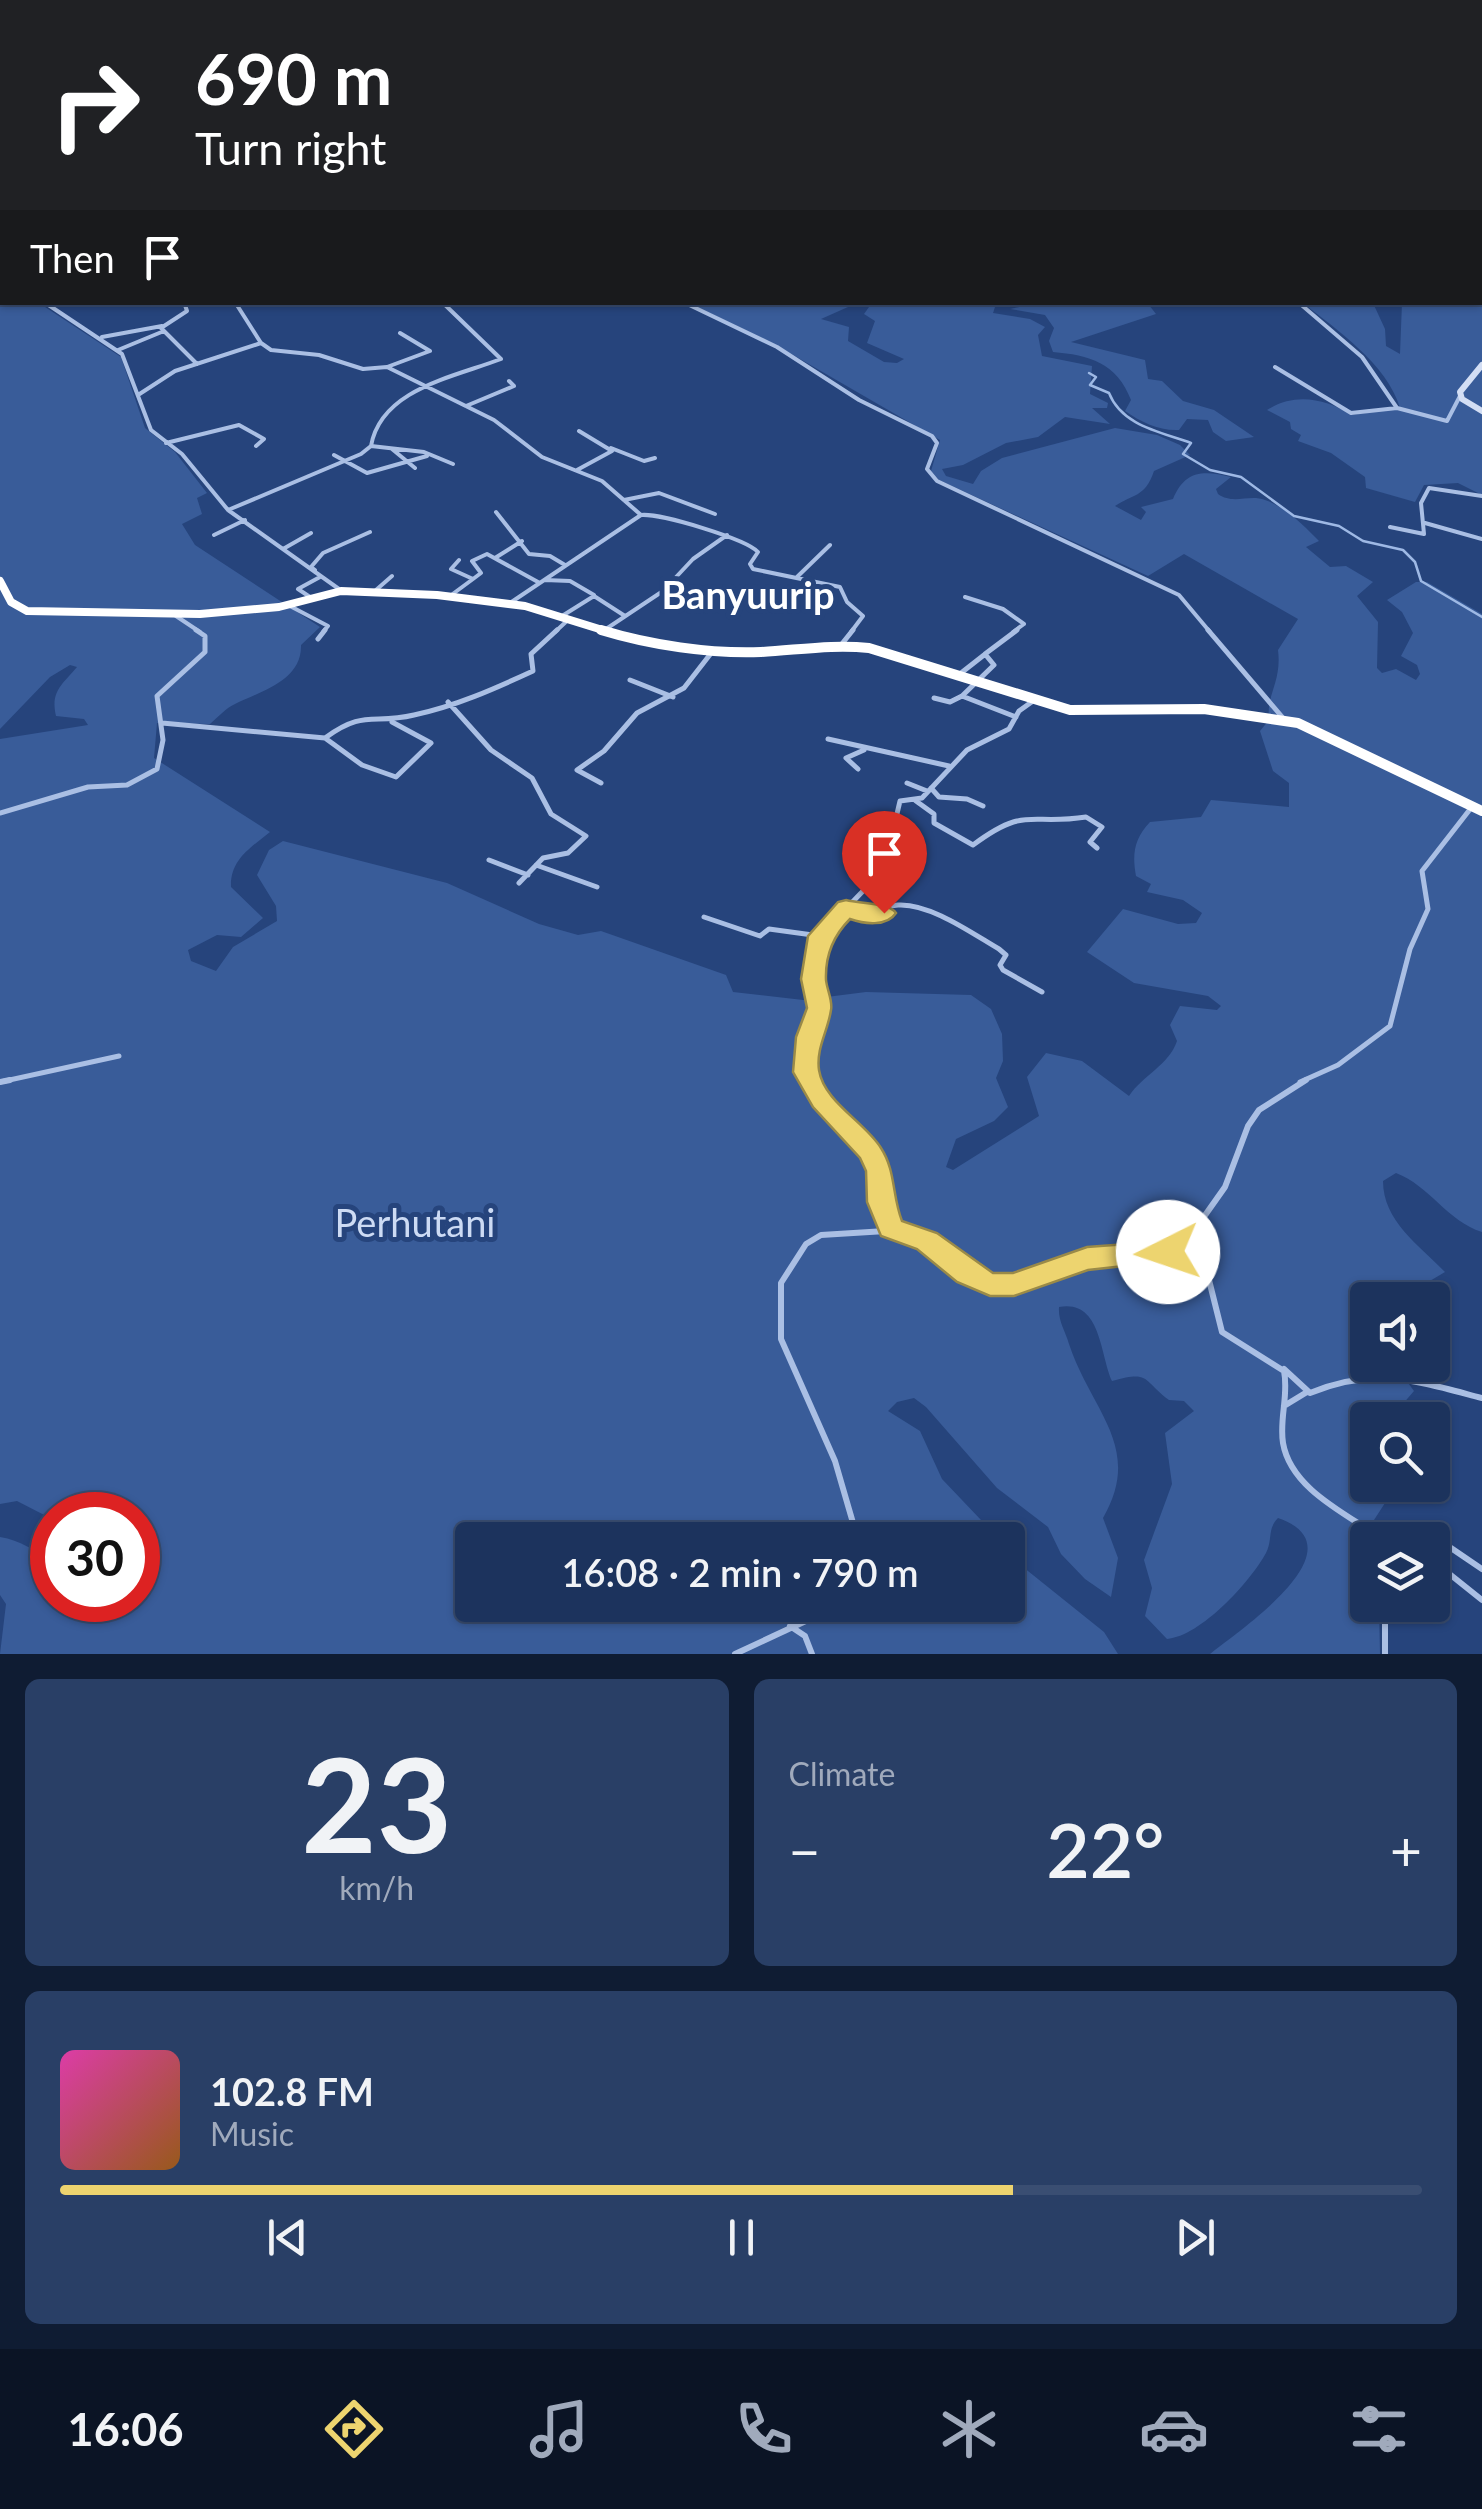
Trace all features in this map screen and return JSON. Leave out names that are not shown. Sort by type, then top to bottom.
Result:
[{"type":"highway","points":[[0,581],[10,602],[27,610],[174,614],[288,605],[341,591],[510,603],[642,641],[713,650],[757,652],[840,644],[899,655],[1033,700],[1086,712],[1194,708],[1285,720],[1324,733],[1477,810]]},
{"type":"street","points":[[150,0],[171,0]]},
{"type":"street","points":[[49,305],[118,350],[128,365],[152,430],[182,454],[228,510],[341,591]]},
{"type":"street","points":[[118,350],[156,338],[187,311],[185,305]]},
{"type":"street","points":[[237,305],[260,343],[271,350],[319,355],[366,369],[386,368],[430,352],[400,333]]},
{"type":"street","points":[[372,446],[376,423],[402,400],[500,360],[445,305]]},
{"type":"street","points":[[689,305],[777,347],[859,400],[932,436],[937,443],[927,469],[937,481],[1179,595],[1285,720]]},
{"type":"street","points":[[1302,305],[1356,351],[1396,408]]},
{"type":"street","points":[[102,337],[163,328]]},
{"type":"street","points":[[163,328],[197,364]]},
{"type":"street","points":[[138,395],[168,375],[260,343]]},
{"type":"street","points":[[1274,367],[1351,412],[1396,408],[1447,421],[1482,365]]},
{"type":"street","points":[[386,368],[494,420],[542,456],[602,481],[641,515]]},
{"type":"street","points":[[466,406],[507,392],[514,386],[509,381]]},
{"type":"street","points":[[1460,395],[1482,411]]},
{"type":"street","points":[[166,442],[239,424],[264,439],[256,446]]},
{"type":"street","points":[[579,431],[644,461],[655,458]]},
{"type":"street","points":[[228,510],[344,462],[372,446],[407,447],[427,456]]},
{"type":"street","points":[[577,470],[609,454],[611,448]]},
{"type":"street","points":[[392,449],[415,468]]},
{"type":"street","points":[[334,455],[367,472],[427,456],[438,455],[453,464]]},
{"type":"street","points":[[1390,527],[1422,534],[1425,523],[1421,503],[1429,488],[1482,496]]},
{"type":"street","points":[[624,500],[646,492],[694,501],[715,514]]},
{"type":"street","points":[[496,512],[530,554],[550,556],[566,565]]},
{"type":"street","points":[[510,603],[641,515],[668,513],[700,531],[730,533],[756,549],[750,564],[753,569],[840,587],[847,602],[863,616],[840,644]]},
{"type":"street","points":[[214,535],[245,520]]},
{"type":"street","points":[[1425,523],[1482,539]]},
{"type":"street","points":[[283,549],[311,532]]},
{"type":"street","points":[[312,571],[323,553],[370,532]]},
{"type":"street","points":[[603,630],[663,591],[694,559],[730,533]]},
{"type":"street","points":[[495,558],[522,541]]},
{"type":"street","points":[[797,577],[830,545]]},
{"type":"street","points":[[450,596],[481,572],[473,560],[487,554],[541,581],[570,581],[625,616]]},
{"type":"street","points":[[459,560],[451,569],[473,578]]},
{"type":"street","points":[[310,597],[298,588],[320,576]]},
{"type":"street","points":[[372,594],[392,576]]},
{"type":"street","points":[[325,738],[350,720],[386,720],[482,695],[528,674],[534,667],[531,654],[594,596]]},
{"type":"street","points":[[959,675],[1024,624],[1004,610],[965,597]]},
{"type":"street","points":[[288,605],[328,626],[318,639]]},
{"type":"street","points":[[0,813],[88,787],[122,786],[146,778],[161,763],[162,723],[156,701],[160,690],[205,652],[208,644],[206,636],[174,614]]},
{"type":"street","points":[[601,783],[577,770],[604,750],[637,712],[672,696],[697,676],[713,650]]},
{"type":"street","points":[[934,698],[950,702],[962,696],[994,665],[985,654]]},
{"type":"street","points":[[630,680],[672,696]]},
{"type":"street","points":[[962,696],[1016,717]]},
{"type":"street","points":[[891,1228],[881,1202],[879,1171],[870,1152],[822,1100],[806,1072],[808,1037],[819,1008],[814,979],[820,936],[884,869],[898,803],[916,801],[972,746],[1008,729],[1033,700]]},
{"type":"street","points":[[448,702],[491,750],[532,778],[552,814],[586,836],[568,853],[544,858],[519,883]]},
{"type":"street","points":[[162,723],[325,738],[362,765],[396,777],[432,742],[386,720]]},
{"type":"street","points":[[828,739],[949,766]]},
{"type":"street","points":[[858,769],[846,758],[865,749]]},
{"type":"street","points":[[907,783],[939,797],[967,799],[983,806]]},
{"type":"street","points":[[916,801],[934,815],[934,823],[973,845],[1013,819],[1032,816],[1048,823],[1081,816],[1102,827],[1102,832],[1090,842],[1097,848]]},
{"type":"street","points":[[853,1522],[836,1461],[781,1339],[780,1290],[785,1273],[812,1238],[891,1228],[927,1241],[975,1279],[1000,1286],[1060,1265],[1168,1252],[1191,1240],[1225,1187],[1248,1126],[1259,1110],[1294,1085],[1338,1065],[1390,1026],[1413,942],[1428,908],[1421,874],[1477,810]]},
{"type":"street","points":[[489,860],[528,874]]},
{"type":"street","points":[[536,864],[597,887]]},
{"type":"street","points":[[846,908],[870,916],[908,905],[972,931],[1006,955],[1001,968],[1042,992]]},
{"type":"street","points":[[704,917],[760,936],[770,929],[820,936]]},
{"type":"street","points":[[0,1082],[119,1056]]},
{"type":"street","points":[[1191,1240],[1209,1280],[1222,1332],[1282,1367],[1308,1392]]},
{"type":"street","points":[[1282,1367],[1286,1380],[1284,1444],[1292,1465],[1312,1486],[1360,1522]]},
{"type":"street","points":[[1284,1406],[1308,1392],[1340,1381],[1381,1375],[1418,1379],[1482,1398]]},
{"type":"street","points":[[1451,1548],[1482,1569]]},
{"type":"street","points":[[1450,1574],[1482,1600]]},
{"type":"street","points":[[735,1654],[800,1622]]},
{"type":"street","points":[[1385,1654],[1386,1622]]},
{"type":"street","points":[[790,1626],[804,1636],[812,1654]]},
{"type":"green space","name":"Perhutani","points":[[0,305],[42,305],[121,357],[145,428],[175,452],[207,493],[197,498],[202,514],[182,524],[195,545],[320,627],[301,645],[300,657],[287,676],[232,706],[210,724],[157,723],[154,758],[270,832],[243,855],[234,869],[231,887],[263,918],[241,937],[217,935],[188,950],[191,961],[216,971],[233,947],[277,921],[276,906],[257,875],[269,850],[283,841],[447,883],[539,924],[578,935],[601,931],[726,975],[733,992],[803,1000],[866,992],[971,995],[991,1009],[1002,1034],[1003,1061],[996,1078],[1008,1107],[994,1121],[956,1139],[946,1167],[953,1170],[1039,1116],[1027,1077],[1046,1053],[1082,1061],[1129,1096],[1173,1049],[1177,1041],[1170,1025],[1180,1006],[1217,1010],[1221,1006],[1208,996],[1134,983],[1087,952],[1123,909],[1178,924],[1196,923],[1202,913],[1183,900],[1147,892],[1151,884],[1136,876],[1136,847],[1150,822],[1201,817],[1211,800],[1289,807],[1289,783],[1273,771],[1260,731],[1269,720],[1278,650],[1298,619],[1184,554],[1148,576],[939,480],[931,471],[940,440],[769,341],[693,305],[852,305],[821,319],[849,327],[848,341],[884,362],[897,363],[904,359],[867,343],[875,321],[864,314],[867,305],[1008,305],[995,307],[993,313],[1030,319],[1045,327],[1038,335],[1042,356],[1092,366],[1090,394],[1108,403],[1107,408],[1092,408],[1110,424],[1065,417],[1038,437],[1006,443],[963,465],[942,469],[946,476],[973,484],[981,471],[1002,458],[1115,428],[1157,435],[1180,445],[1190,455],[1154,471],[1142,491],[1115,506],[1141,520],[1146,512],[1141,507],[1173,499],[1189,477],[1212,473],[1231,477],[1216,489],[1224,497],[1259,498],[1280,507],[1319,541],[1306,547],[1330,567],[1346,566],[1373,582],[1357,596],[1378,622],[1377,668],[1382,673],[1396,669],[1416,680],[1420,674],[1417,665],[1401,656],[1413,633],[1402,612],[1387,600],[1416,582],[1427,582],[1482,614],[1482,1232],[1459,1220],[1419,1186],[1396,1173],[1383,1181],[1389,1208],[1414,1242],[1445,1272],[1428,1282],[1350,1282],[1350,1382],[1407,1382],[1414,1391],[1405,1402],[1350,1402],[1350,1502],[1386,1502],[1374,1522],[1350,1522],[1350,1622],[1379,1622],[1380,1654],[1210,1654],[1266,1609],[1302,1568],[1308,1549],[1301,1532],[1278,1518],[1259,1565],[1209,1618],[1180,1636],[1167,1639],[1145,1616],[1152,1588],[1144,1560],[1172,1484],[1165,1433],[1194,1411],[1184,1401],[1169,1400],[1140,1377],[1112,1381],[1091,1320],[1083,1311],[1059,1307],[1078,1368],[1116,1449],[1114,1493],[1103,1518],[1118,1558],[1111,1597],[1085,1579],[1061,1554],[1048,1527],[997,1488],[914,1398],[897,1402],[888,1411],[920,1431],[942,1479],[984,1522],[455,1522],[455,1622],[1025,1622],[1025,1569],[1104,1632],[1118,1654],[0,1654],[6,1604],[0,1595],[0,1537],[30,1548],[30,1622],[160,1622],[160,1492],[30,1492],[30,1508],[17,1501],[0,1504],[0,739],[88,725],[84,719],[56,716],[56,694],[77,667],[70,665],[50,677],[0,729]]},
{"type":"green space","points":[[1028,305],[1149,305],[1156,314],[1071,342],[1145,360],[1148,379],[1162,381],[1183,401],[1214,410],[1254,437],[1226,441],[1213,432],[1208,420],[1187,419],[1179,430],[1150,425],[1125,411],[1131,400],[1110,369],[1090,359],[1053,352],[1049,341],[1054,328],[1045,315],[1010,309]]},
{"type":"green space","points":[[1306,305],[1374,305],[1385,329],[1386,346],[1400,354],[1402,305],[1482,305],[1482,495],[1458,483],[1424,485],[1415,502],[1366,488],[1365,477],[1331,453],[1298,441],[1301,435],[1291,429],[1290,422],[1267,410],[1300,399],[1331,405],[1352,415],[1400,408],[1373,363]]},
{"type":"waterway","points":[[1089,373],[1096,377],[1090,385],[1109,393],[1133,420],[1191,443],[1183,454],[1210,470],[1241,477],[1294,516],[1339,526],[1363,541],[1403,550],[1415,562],[1421,581],[1482,617]]},
{"type":"district","name":"Banyuurip","points":[[748,596]]},
{"type":"route","points":[[884,913],[864,915],[846,908],[820,936],[814,979],[819,1008],[808,1037],[806,1072],[822,1100],[870,1152],[882,1181],[881,1202],[891,1228],[927,1241],[966,1274],[1000,1286],[1087,1258],[1168,1252]]}]
